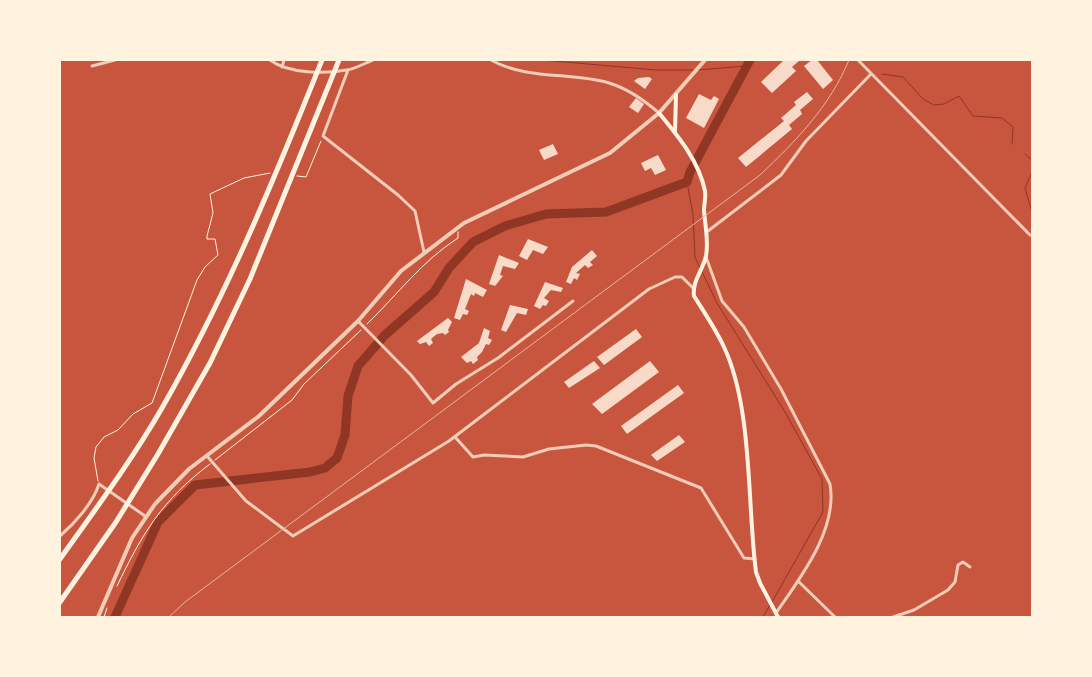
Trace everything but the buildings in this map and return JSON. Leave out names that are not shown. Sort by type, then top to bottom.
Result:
[{"type":"highway","points":[[60,559],[162,408],[220,300],[266,198],[322,60]]},
{"type":"highway","points":[[60,602],[81,574],[158,454],[210,363],[237,308],[339,60]]},
{"type":"main road","points":[[674,131],[676,95]]},
{"type":"main road","points":[[659,113],[687,149],[701,177],[706,194],[704,210],[708,231],[706,257],[694,286],[694,296],[724,346],[738,391],[746,454],[755,559],[760,583],[777,615]]},
{"type":"street","points":[[92,66],[116,60]]},
{"type":"street","points":[[270,60],[282,67],[297,71],[348,70],[373,60]]},
{"type":"street","points":[[282,67],[284,60]]},
{"type":"street","points":[[491,60],[519,71],[609,83],[645,100],[659,113]]},
{"type":"street","points":[[98,617],[132,538],[145,516],[189,469],[259,416],[358,321],[401,271],[457,227],[602,158],[625,142],[659,113],[704,60]]},
{"type":"street","points":[[858,60],[1030,235]]},
{"type":"street","points":[[348,70],[323,136],[398,195],[415,211],[424,252]]},
{"type":"street","points":[[708,231],[781,175],[806,141],[871,74]]},
{"type":"street","points":[[706,257],[722,301],[744,327],[781,389],[830,484],[832,498],[828,521],[798,581],[777,615]]},
{"type":"street","points":[[207,456],[238,493],[293,536],[455,437],[649,289],[675,277],[682,277],[694,286]]},
{"type":"street","points":[[358,321],[411,375],[432,403],[456,384],[498,358],[572,301]]},
{"type":"street","points":[[455,437],[473,457],[484,455],[523,457],[549,449],[586,445],[596,446],[701,488],[744,558],[755,559]]},
{"type":"street","points":[[60,536],[74,522],[100,484],[145,516]]},
{"type":"street","points":[[893,617],[937,598],[955,582],[958,565],[963,562],[970,567]]},
{"type":"street","points":[[798,581],[835,617]]},
{"type":"path","points":[[100,484],[94,458],[96,447],[104,437],[118,430],[133,414],[152,403],[196,280],[205,267],[218,255],[215,239],[207,239],[214,213],[210,194]]},
{"type":"path","points":[[115,589],[150,523],[185,483],[292,400],[304,384],[364,327],[423,266],[439,251],[458,238],[457,227]]},
{"type":"path","points":[[104,617],[109,602]]},
{"type":"waterway","points":[[542,60],[656,70],[693,70]]},
{"type":"waterway","points":[[115,617],[158,522],[195,485],[310,472],[325,468],[337,458],[345,435],[348,396],[358,366],[385,335],[434,292],[449,268],[473,242],[505,226],[546,214],[606,212],[687,182],[690,172],[750,60]]},
{"type":"waterway","points":[[697,70],[746,66]]},
{"type":"waterway","points":[[882,74],[903,77],[923,99],[934,105],[944,104],[959,96],[973,116],[1002,118],[1013,127],[1012,144]]},
{"type":"waterway","points":[[1025,154],[1032,160]]},
{"type":"waterway","points":[[1032,172],[1025,188],[1032,212]]},
{"type":"waterway","points":[[687,182],[693,215],[695,257],[700,268]]},
{"type":"waterway","points":[[702,272],[717,303],[785,412],[822,479],[823,512],[772,602]]},
{"type":"waterway","points":[[763,617],[770,605]]},
{"type":"railway","points":[[169,617],[185,602],[760,175],[799,136],[822,108],[849,60]]}]
